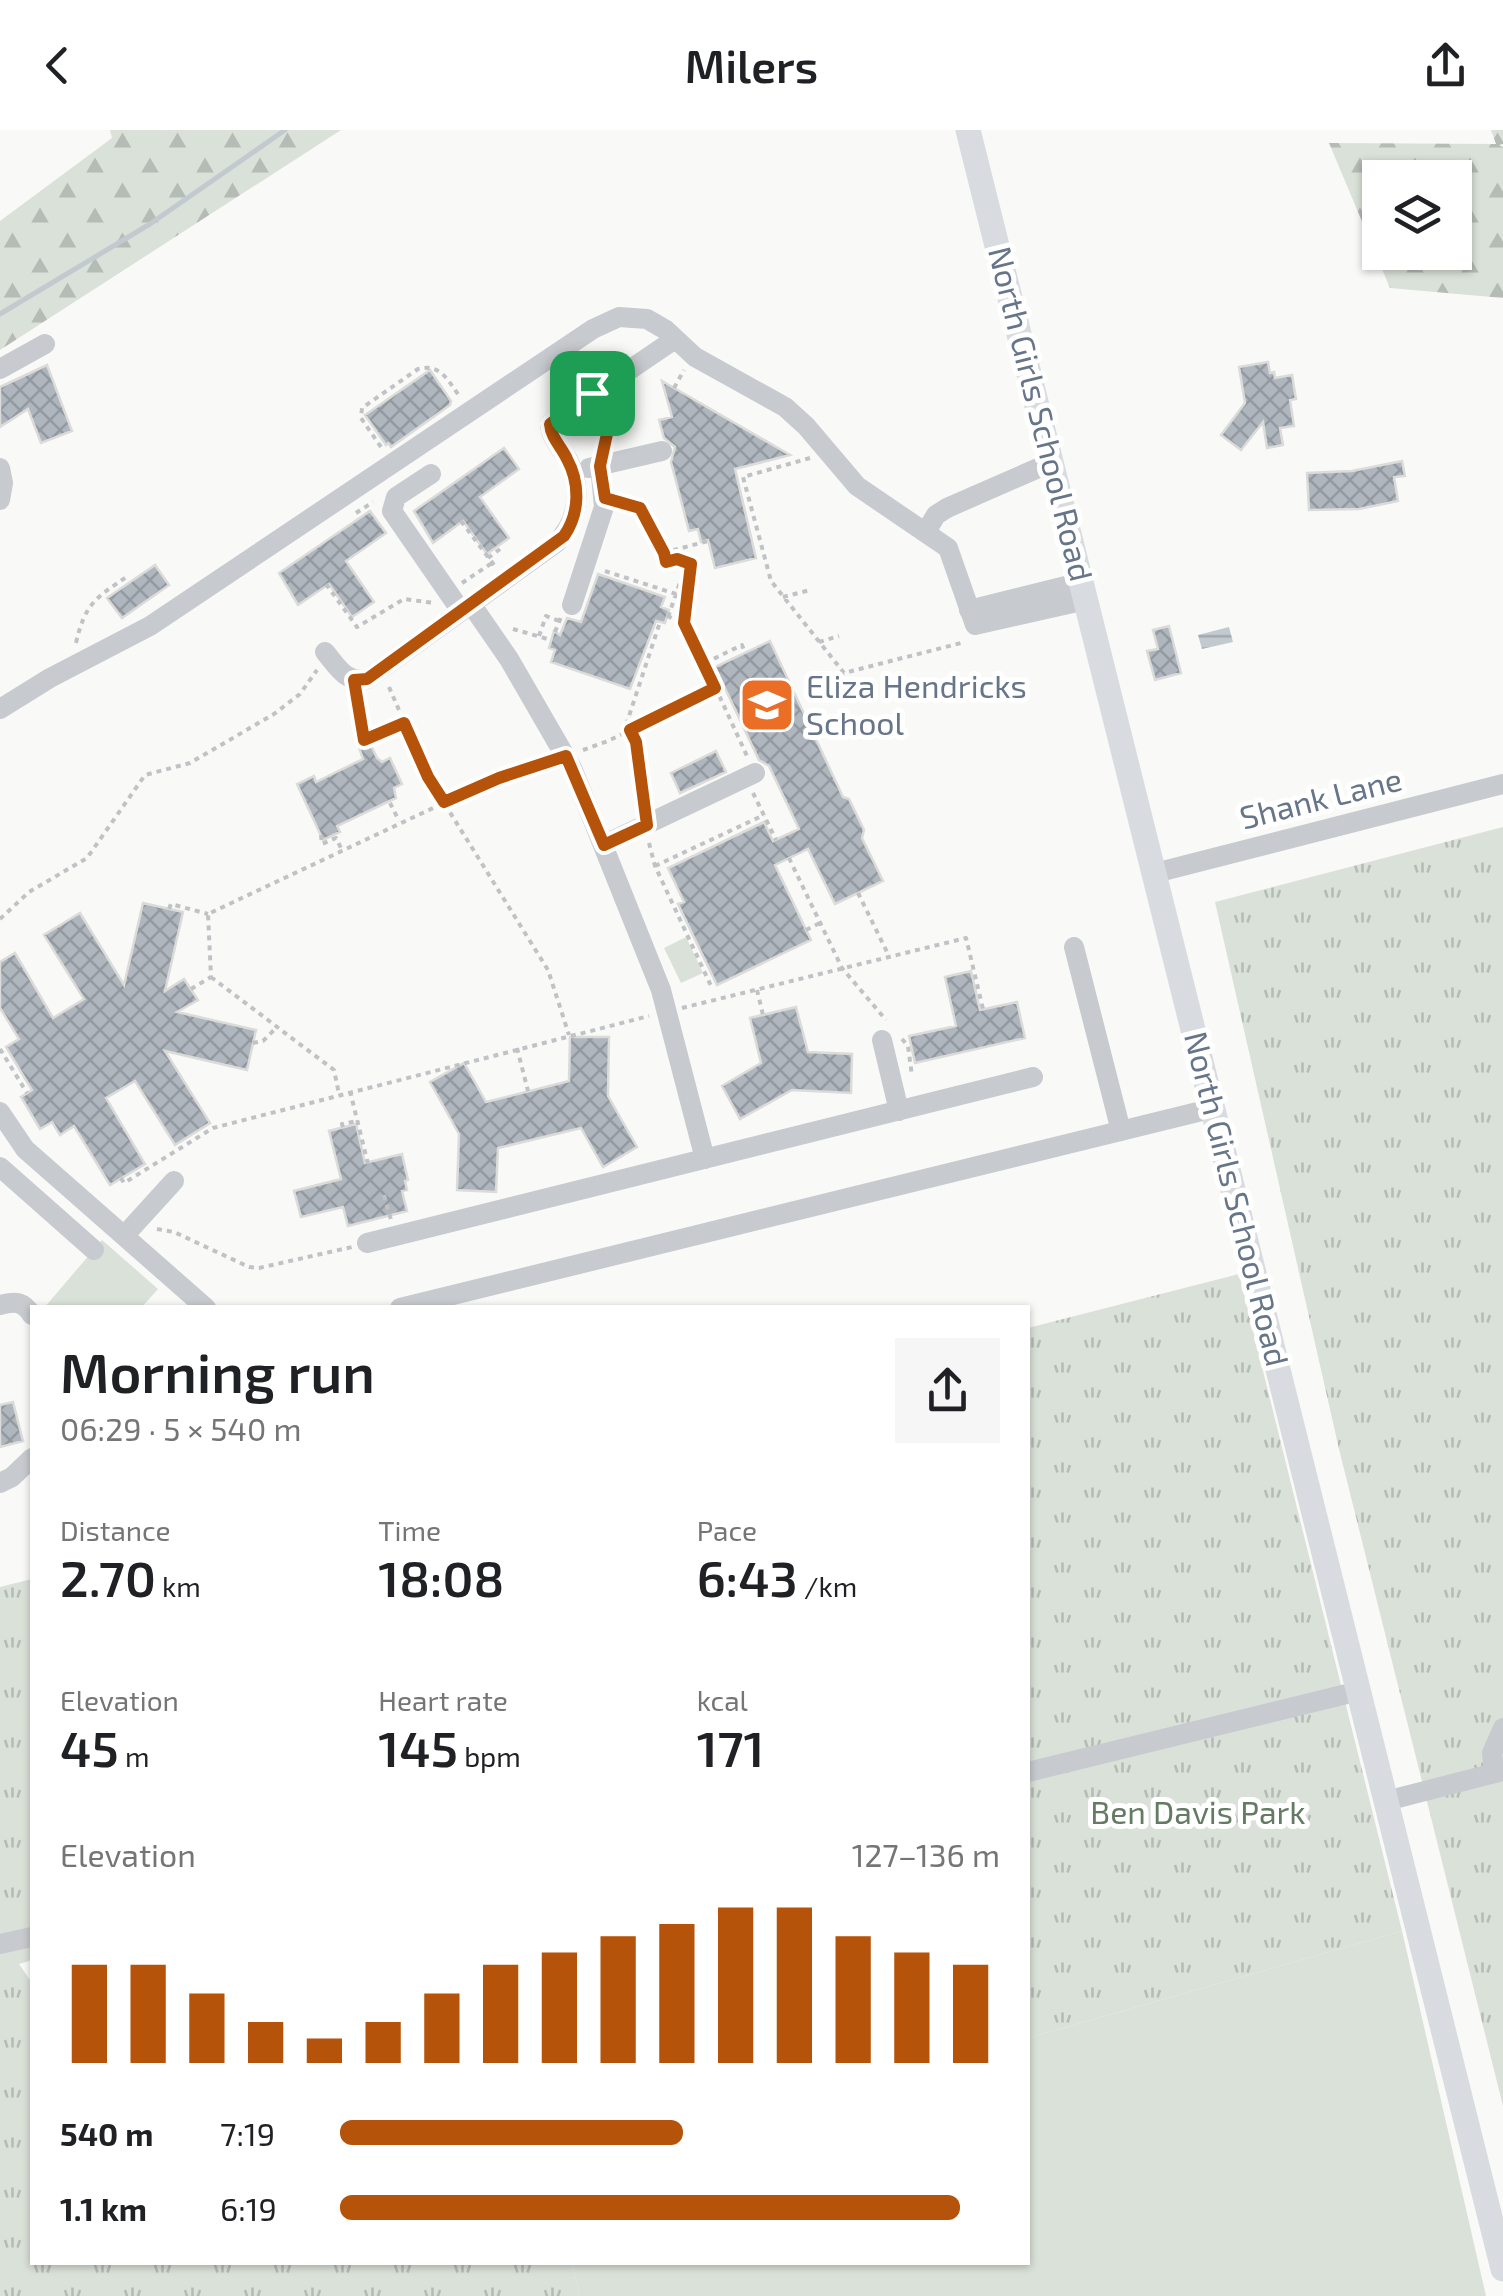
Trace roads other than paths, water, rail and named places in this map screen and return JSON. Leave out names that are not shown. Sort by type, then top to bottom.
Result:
[{"type":"main road","name":"North Girls School Road","points":[[968,130],[1503,2269]]},
{"type":"street","points":[[0,709],[150,626],[607,322],[637,316],[658,324],[695,356],[786,407],[857,486],[927,530],[948,548],[987,623],[1084,591]]},
{"type":"street","points":[[325,652],[346,676],[367,679],[495,567],[556,543],[571,526],[576,507],[572,472],[552,436],[550,424],[675,339]]},
{"type":"street","points":[[0,368],[45,344]]},
{"type":"street","points":[[572,472],[662,450]]},
{"type":"street","points":[[927,530],[946,508],[1052,462]]},
{"type":"street","points":[[565,612],[605,498],[600,466]]},
{"type":"street","points":[[0,468],[4,483],[0,500]]},
{"type":"street","points":[[431,474],[396,498],[392,506],[394,517],[458,602],[495,637],[566,756],[641,936],[667,1012],[705,1159]]},
{"type":"street","points":[[604,845],[755,773]]},
{"type":"street","name":"Shank Lane","points":[[1155,873],[1503,784]]},
{"type":"street","points":[[1074,947],[1122,1131]]},
{"type":"street","points":[[888,1031],[899,1111]]},
{"type":"street","points":[[367,1244],[1034,1077]]},
{"type":"street","points":[[412,1305],[1214,1108]]},
{"type":"street","points":[[0,1112],[25,1149],[203,1305]]},
{"type":"street","points":[[0,1167],[94,1250]]},
{"type":"street","points":[[124,1236],[174,1180]]},
{"type":"street","points":[[0,1305],[15,1301],[30,1313]]},
{"type":"street","points":[[0,1483],[30,1460]]},
{"type":"street","points":[[1030,1772],[1359,1691]]},
{"type":"street","points":[[1386,1801],[1499,1772],[1492,1753],[1503,1728]]},
{"type":"street","points":[[0,1944],[30,1937]]},
{"type":"waterway","points":[[0,314],[150,224],[285,130]]},
{"type":"place","name":"Eliza Hendricks School","points":[[767,705]]},
{"type":"park label","name":"Ben Davis Park","points":[[1198,1813]]}]
